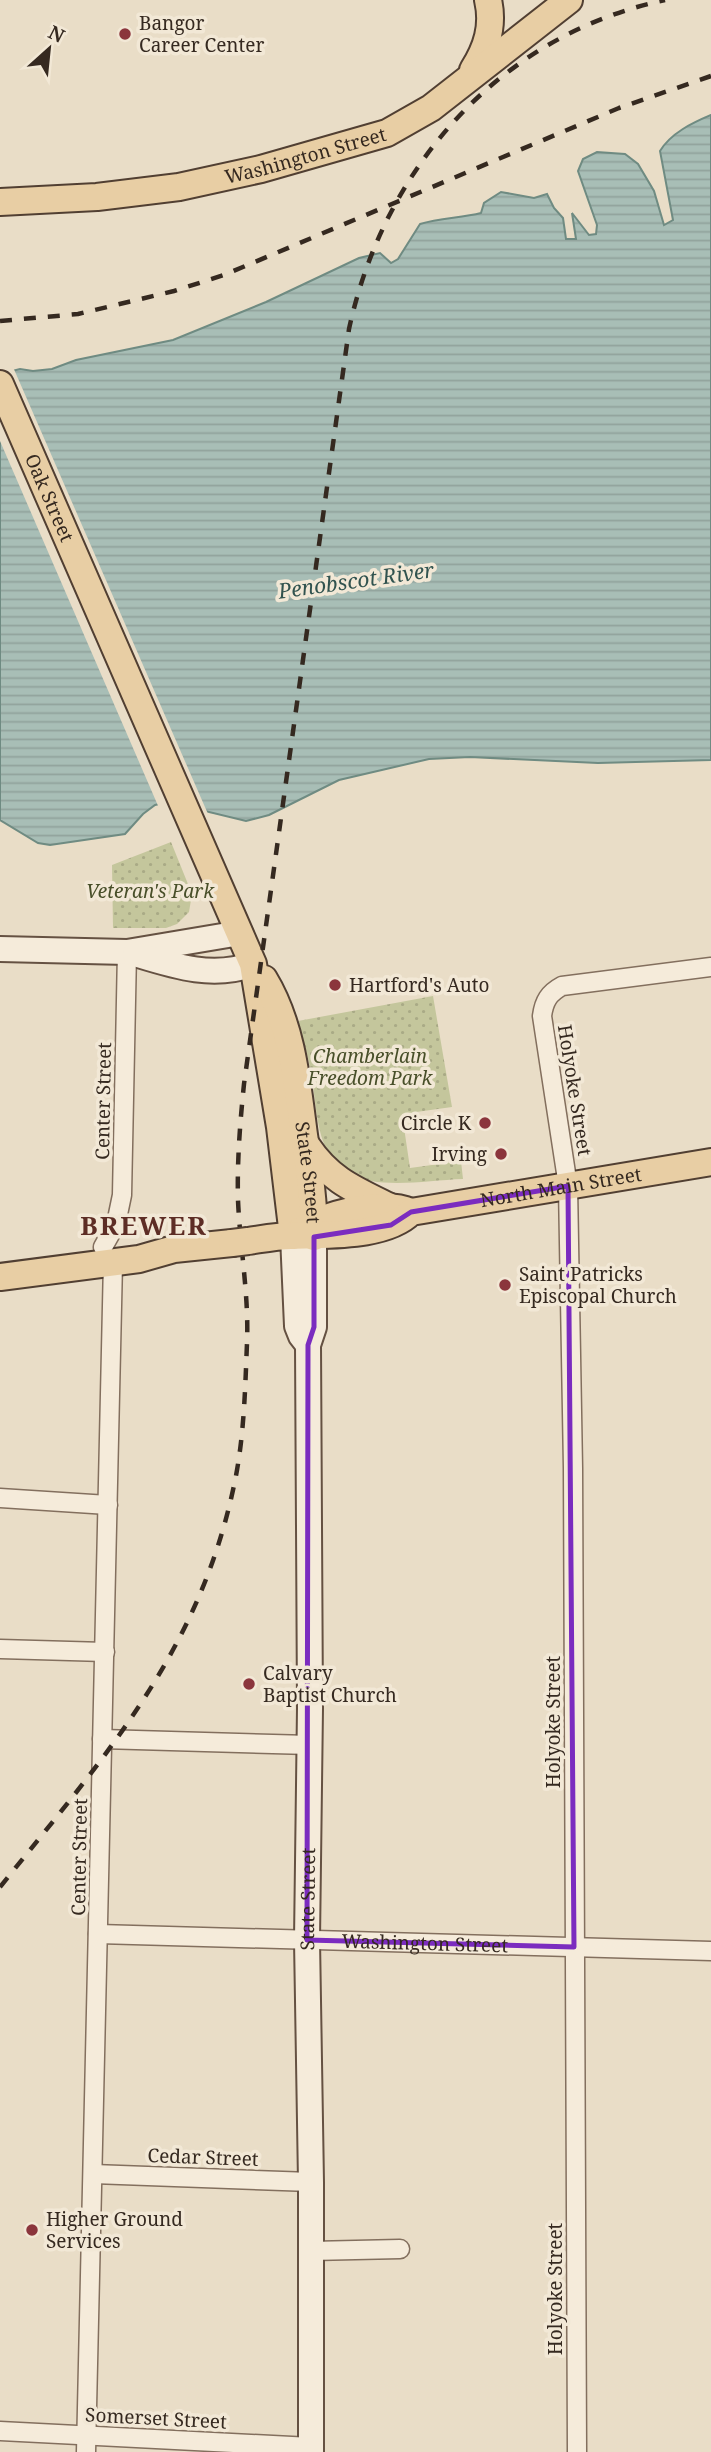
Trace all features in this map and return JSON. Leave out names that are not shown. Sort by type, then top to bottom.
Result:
[{"type":"main road","points":[[466,80],[480,59],[488,40],[491,20],[488,0]]},
{"type":"main road","name":"Washington Street","points":[[0,202],[49,201],[152,191],[261,169],[387,133],[420,116],[569,0]]},
{"type":"main road","name":"Oak Street","points":[[0,384],[99,610]]},
{"type":"main road","name":"State Street","points":[[99,610],[253,964],[272,993],[283,1020],[293,1059],[306,1144],[307,1232],[297,1326],[308,1345],[310,1745],[307,1940],[311,2449]]},
{"type":"main road","points":[[0,949],[127,952],[240,933]]},
{"type":"main road","points":[[127,952],[180,967],[206,970],[230,970],[253,964]]},
{"type":"main road","name":"State Street","points":[[253,964],[280,1127],[307,1232]]},
{"type":"main road","points":[[306,1144],[337,1180],[400,1209]]},
{"type":"main road","name":"North Main Street","points":[[0,1261],[108,1255],[147,1258],[174,1249],[307,1232],[336,1215],[568,1186],[711,1162]]},
{"type":"main road","name":"North Main Street","points":[[0,1277],[108,1255]]},
{"type":"street","name":"Center Street","points":[[86,2444],[108,1505],[108,1255],[122,1195],[127,952]]},
{"type":"street","name":"Holyoke Street","points":[[577,2452],[573,1468],[568,1186],[543,1027],[543,1006],[554,990],[572,983],[711,967]]},
{"type":"street","points":[[0,1498],[108,1505]]},
{"type":"street","points":[[0,1649],[104,1652]]},
{"type":"street","points":[[102,1739],[310,1745]]},
{"type":"street","name":"Washington Street","points":[[98,1934],[711,1951]]},
{"type":"street","name":"Cedar Street","points":[[93,2174],[311,2182]]},
{"type":"street","points":[[311,2251],[400,2249]]},
{"type":"street","name":"Somerset Street","points":[[0,2431],[86,2444],[311,2449]]},
{"type":"highlighted area","points":[[568,1186],[574,1947],[307,1940],[308,1345],[314,1327],[314,1237],[391,1225],[411,1212]]},
{"type":"green space","name":"Veteran's Park","points":[[171,842],[192,894],[189,912],[177,924],[166,928],[113,928],[112,865]]},
{"type":"green space","name":"Chamberlain Freedom Park","points":[[433,996],[452,1107],[402,1114],[410,1168],[461,1161],[463,1179],[394,1183],[371,1181],[352,1175],[339,1166],[329,1154],[323,1140],[318,1124],[310,1067],[298,1021]]},
{"type":"water","name":"Penobscot River","points":[[711,115],[711,760],[598,763],[470,757],[429,759],[339,780],[269,815],[246,821],[168,802],[155,805],[125,834],[50,845],[38,843],[0,820],[0,374],[20,369],[52,369],[76,360],[173,340],[266,302],[359,258],[380,253],[391,263],[398,259],[420,224],[481,213],[484,203],[501,192],[534,198],[547,194],[563,218],[566,239],[576,239],[572,213],[589,235],[596,234],[597,225],[578,171],[583,159],[597,152],[625,154],[638,164],[654,191],[664,225],[673,220],[660,151],[676,134]]},
{"type":"pier","points":[[13,367],[208,814],[169,805],[159,808],[0,441],[0,370]]},
{"type":"railway","points":[[0,1887],[109,1749],[170,1655],[196,1604],[217,1549],[233,1490],[242,1435],[247,1343],[238,1185],[244,1084],[349,329],[366,270],[390,214],[421,163],[458,117],[502,77],[551,43],[605,18],[665,0]]},
{"type":"railway","points":[[0,321],[78,314],[174,291],[224,275],[619,108],[711,76]]},
{"type":"place","name":"Bangor Career Center","points":[[125,34]]},
{"type":"place","name":"Hartford's Auto","points":[[335,985]]},
{"type":"place","name":"Circle K","points":[[485,1123]]},
{"type":"place","name":"Irving","points":[[501,1154]]},
{"type":"place","name":"Saint Patricks Episcopal Church","points":[[505,1285]]},
{"type":"place","name":"Calvary Baptist Church","points":[[249,1684]]},
{"type":"place","name":"Higher Ground Services","points":[[32,2230]]},
{"type":"district","name":"BREWER","points":[[144,1226]]}]
